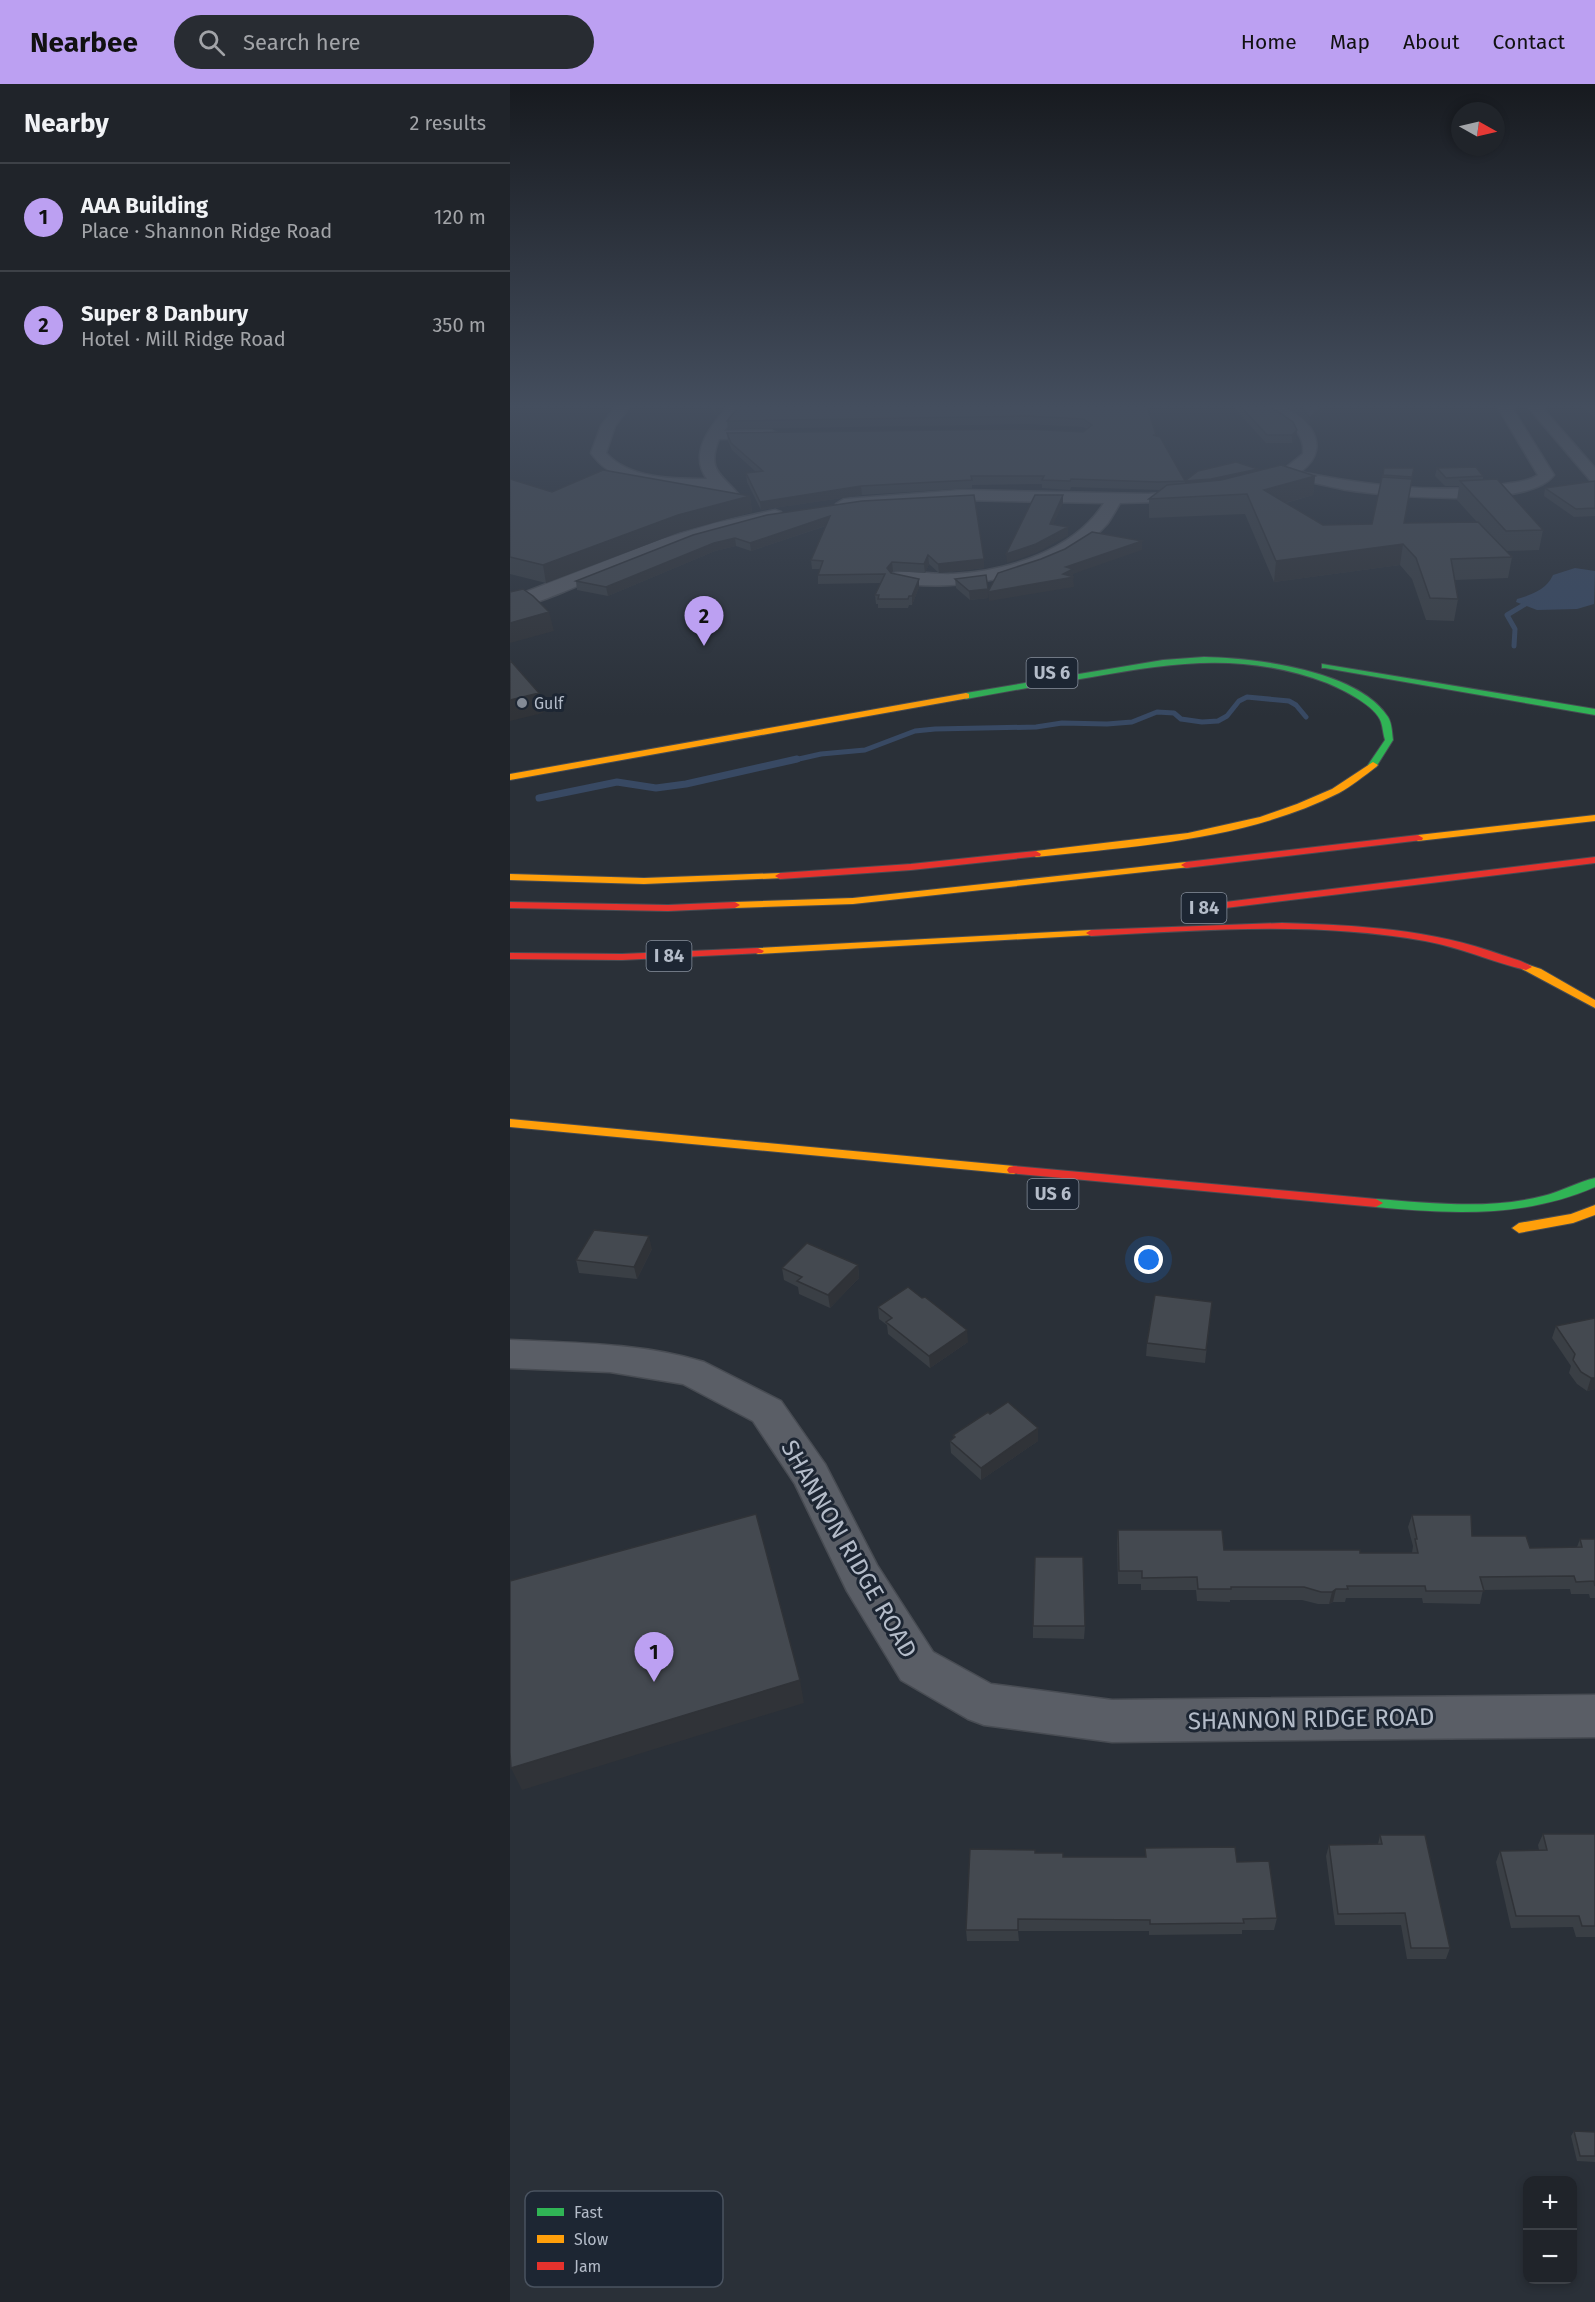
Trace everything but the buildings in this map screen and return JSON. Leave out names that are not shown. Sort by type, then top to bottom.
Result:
[{"type":"highway","name":"US 6","points":[[510,768],[1129,659],[1187,652],[1246,653],[1278,657],[1595,712]]},
{"type":"highway","points":[[510,777],[1136,666],[1190,659],[1244,660],[1300,670],[1324,677],[1368,700],[1382,714],[1390,730],[1388,745],[1378,760],[1362,774],[1337,790],[1311,802],[1244,822],[1150,840],[969,862],[802,875],[621,880],[510,877]]},
{"type":"highway","name":"I 84","points":[[510,905],[716,907],[883,898],[1595,818]]},
{"type":"highway","name":"I 84","points":[[1182,910],[1595,860]]},
{"type":"highway","name":"I 84","points":[[510,956],[619,958],[811,948],[1123,917]]},
{"type":"highway","points":[[811,948],[1219,927],[1331,928],[1412,937],[1489,954],[1555,980],[1595,1005]]},
{"type":"highway","points":[[510,1122],[1429,1208],[1514,1207],[1554,1198],[1595,1182]]},
{"type":"highway","points":[[1504,1229],[1550,1223],[1595,1210]]},
{"type":"street","points":[[754,510],[766,517]]},
{"type":"street","points":[[898,577],[927,582],[958,580],[1035,561],[1093,530],[1111,510]]},
{"type":"street","points":[[510,604],[549,591],[667,543],[787,513]]},
{"type":"street","name":"SHANNON RIDGE ROAD","points":[[510,1354],[610,1358],[691,1372],[767,1411],[811,1475],[862,1578],[917,1666],[984,1704],[1112,1721],[1595,1716]]},
{"type":"water","points":[[1575,568],[1595,571],[1594,604],[1577,609],[1537,610],[1516,602],[1517,599],[1533,594],[1542,588],[1553,575]]},
{"type":"waterway","points":[[1514,646],[1515,629],[1507,615],[1532,600]]},
{"type":"waterway","points":[[790,761],[821,754],[865,750],[915,731],[935,729],[1036,727],[1062,723],[1107,724],[1132,722],[1157,712],[1174,713],[1181,719],[1202,722],[1218,721],[1227,716],[1239,701],[1247,697],[1289,701],[1296,705],[1306,717]]},
{"type":"waterway","points":[[539,798],[617,782],[656,788],[686,784],[797,759]]},
{"type":"traffic: fast","points":[[966,696],[1163,662],[1204,659],[1244,660],[1308,673],[1340,685],[1367,701],[1385,719],[1389,740],[1373,765]]},
{"type":"traffic: fast","points":[[1325,666],[1595,712]]},
{"type":"traffic: fast","points":[[1376,1203],[1460,1209],[1515,1206],[1569,1193],[1595,1182]]},
{"type":"traffic: slow","points":[[510,777],[966,696]]},
{"type":"traffic: slow","points":[[1036,854],[1188,836],[1264,819],[1335,791],[1373,765]]},
{"type":"traffic: slow","points":[[1418,838],[1595,818]]},
{"type":"traffic: slow","points":[[735,905],[853,901],[1186,865]]},
{"type":"traffic: slow","points":[[510,877],[644,881],[780,876]]},
{"type":"traffic: slow","points":[[758,951],[1091,933]]},
{"type":"traffic: slow","points":[[1526,967],[1537,971],[1595,1005]]},
{"type":"traffic: slow","points":[[510,1123],[1014,1170]]},
{"type":"traffic: slow","points":[[1519,1228],[1573,1218],[1595,1210]]},
{"type":"traffic: jam","points":[[1186,865],[1418,838]]},
{"type":"traffic: jam","points":[[780,876],[911,867],[1036,854]]},
{"type":"traffic: jam","points":[[1201,908],[1595,860]]},
{"type":"traffic: jam","points":[[510,905],[668,908],[735,905]]},
{"type":"traffic: jam","points":[[1091,933],[1233,926],[1330,927],[1425,938],[1477,950],[1526,967]]},
{"type":"traffic: jam","points":[[510,956],[622,957],[758,951]]},
{"type":"traffic: jam","points":[[1014,1170],[1376,1203]]},
{"type":"place","name":"Super 8 Danbury","points":[[704,646]]},
{"type":"place","name":"Gulf","points":[[522,703]]},
{"type":"place","name":"AAA Building","points":[[654,1682]]}]
